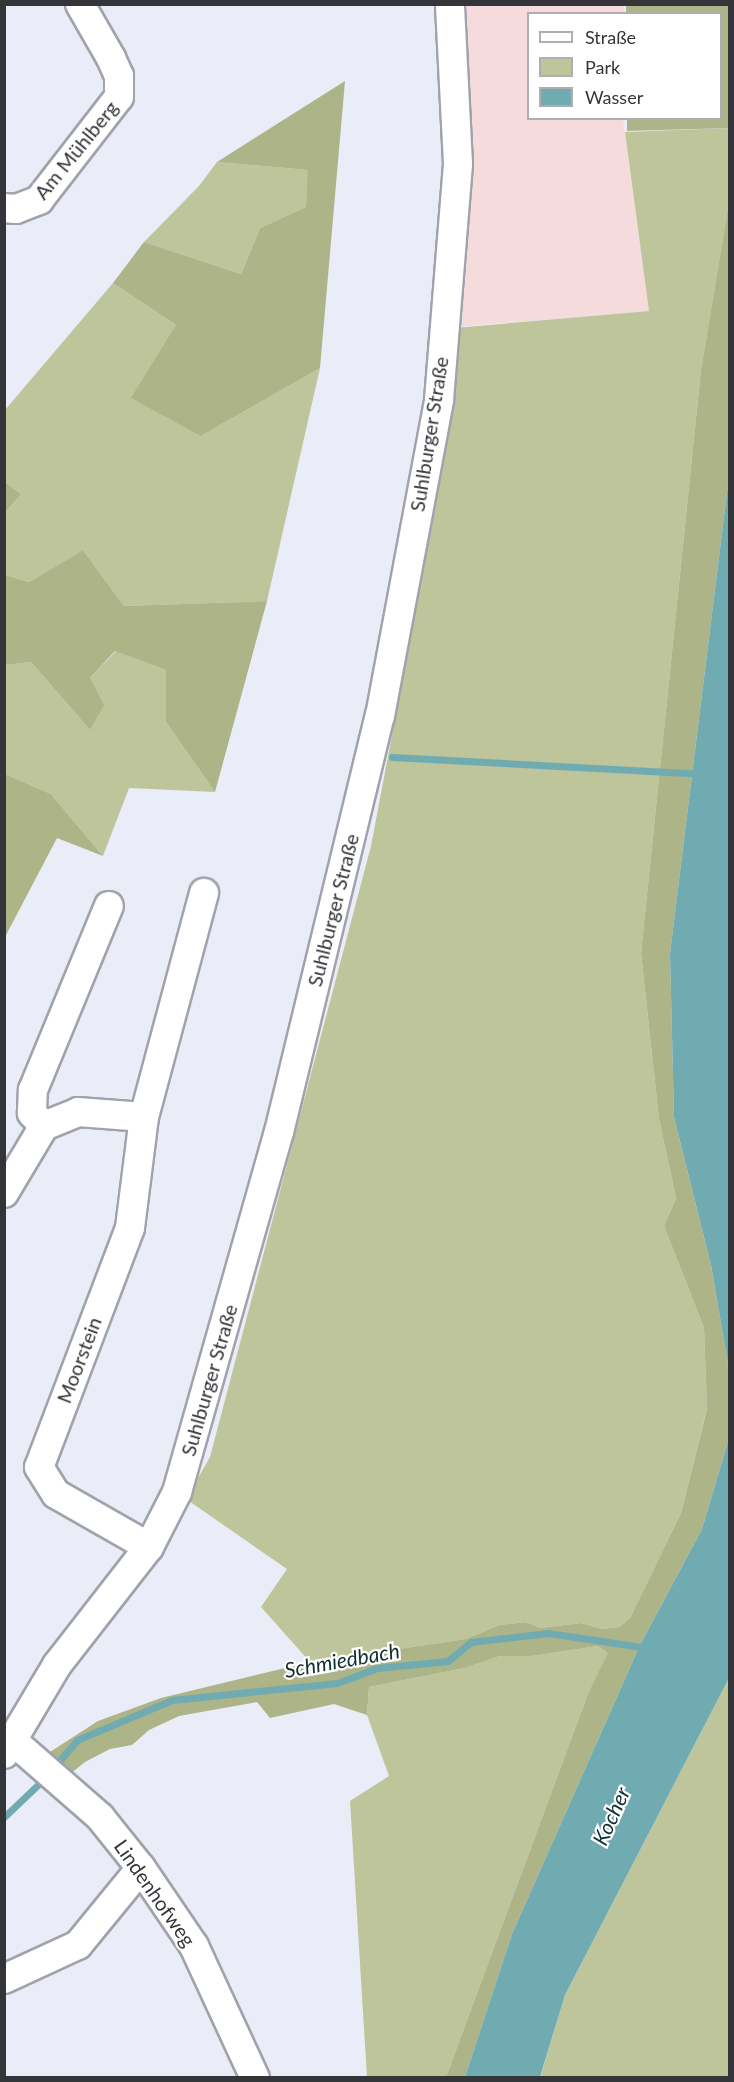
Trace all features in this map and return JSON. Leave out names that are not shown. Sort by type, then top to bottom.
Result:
[{"type":"street","name":"Am Mühlberg","points":[[4,208],[16,209],[39,200],[119,97],[119,76],[80,4]]},
{"type":"street","name":"Suhlburger Straße","points":[[9,1748],[57,1665],[149,1547],[177,1492],[279,1132],[380,716],[439,400],[458,164],[450,4]]},
{"type":"street","name":"Moorstein","points":[[149,1547],[56,1494],[39,1467],[129,1228],[144,1118],[204,893]]},
{"type":"street","points":[[44,1126],[32,1113],[33,1090],[109,906]]},
{"type":"street","points":[[4,1193],[44,1126],[78,1112],[144,1118]]},
{"type":"street","name":"Lindenhofweg","points":[[9,1748],[34,1764],[100,1817],[141,1868],[194,1946],[255,2078]]},
{"type":"street","points":[[4,1979],[78,1945],[141,1868]]},
{"type":"shaded area","points":[[458,5],[624,5],[624,12],[527,12],[527,120],[623,120],[649,311],[455,327]]},
{"type":"green space","points":[[626,5],[729,5],[729,128],[627,131],[627,120],[722,120],[722,12],[626,12]]},
{"type":"green space","points":[[345,81],[320,368],[201,436],[131,398],[176,325],[113,283],[144,242],[241,274],[260,228],[306,207],[308,170],[217,162]]},
{"type":"green space","points":[[729,128],[729,202],[701,370],[641,953],[659,1119],[676,1198],[664,1226],[704,1328],[707,1408],[681,1513],[630,1618],[619,1627],[602,1629],[581,1623],[540,1628],[526,1622],[499,1625],[466,1639],[310,1662],[261,1607],[287,1569],[186,1499],[210,1457],[371,846],[443,466],[455,328],[649,311],[625,132]]},
{"type":"green space","points":[[217,162],[309,170],[306,207],[260,228],[241,274],[144,242],[199,186]]},
{"type":"green space","points":[[729,202],[729,476],[670,953],[674,1117],[711,1265],[729,1370],[729,1438],[702,1529],[640,1645],[512,1934],[465,2077],[446,2077],[589,1691],[608,1653],[598,1646],[532,1656],[500,1656],[465,1668],[369,1687],[367,1715],[334,1704],[270,1718],[257,1702],[179,1716],[149,1730],[132,1745],[110,1749],[85,1762],[70,1774],[50,1752],[98,1721],[161,1698],[310,1662],[466,1639],[499,1625],[526,1622],[540,1628],[581,1623],[602,1629],[619,1627],[630,1618],[681,1513],[707,1409],[704,1328],[664,1226],[676,1198],[659,1119],[641,953],[701,370]]},
{"type":"green space","points":[[113,283],[176,325],[201,436],[320,368],[267,601],[124,606],[83,550],[29,582],[5,575],[5,513],[21,494],[5,482],[5,410]]},
{"type":"green space","points":[[5,482],[21,494],[5,513]]},
{"type":"green space","points":[[83,550],[124,606],[267,601],[215,792],[166,722],[166,670],[115,651],[90,678],[104,705],[90,730],[31,662],[5,665],[5,575],[29,582]]},
{"type":"green space","points":[[116,651],[166,670],[166,722],[215,792],[129,788],[103,856],[51,794],[5,774],[4,665],[31,662],[90,730],[90,678]]},
{"type":"green space","points":[[5,774],[51,794],[103,856],[57,838],[5,937]]},
{"type":"green space","points":[[598,1646],[609,1653],[589,1691],[446,2077],[367,2077],[350,1801],[389,1776],[367,1715],[369,1687],[465,1668],[500,1656],[532,1656]]},
{"type":"green space","points":[[729,1678],[729,2077],[540,2078],[565,1995]]},
{"type":"water","points":[[729,476],[729,1370],[711,1265],[674,1117],[670,953]]},
{"type":"water","name":"Kocher","points":[[729,1438],[729,1678],[565,1995],[540,2077],[465,2077],[512,1934],[640,1645],[702,1529]]},
{"type":"waterway","points":[[392,757],[701,774]]},
{"type":"waterway","name":"Schmiedbach","points":[[53,1768],[77,1740],[172,1700],[337,1683],[377,1668],[448,1661],[471,1642],[548,1633],[648,1648]]},
{"type":"waterway","name":"Schmiedbach","points":[[4,1817],[46,1777]]}]
